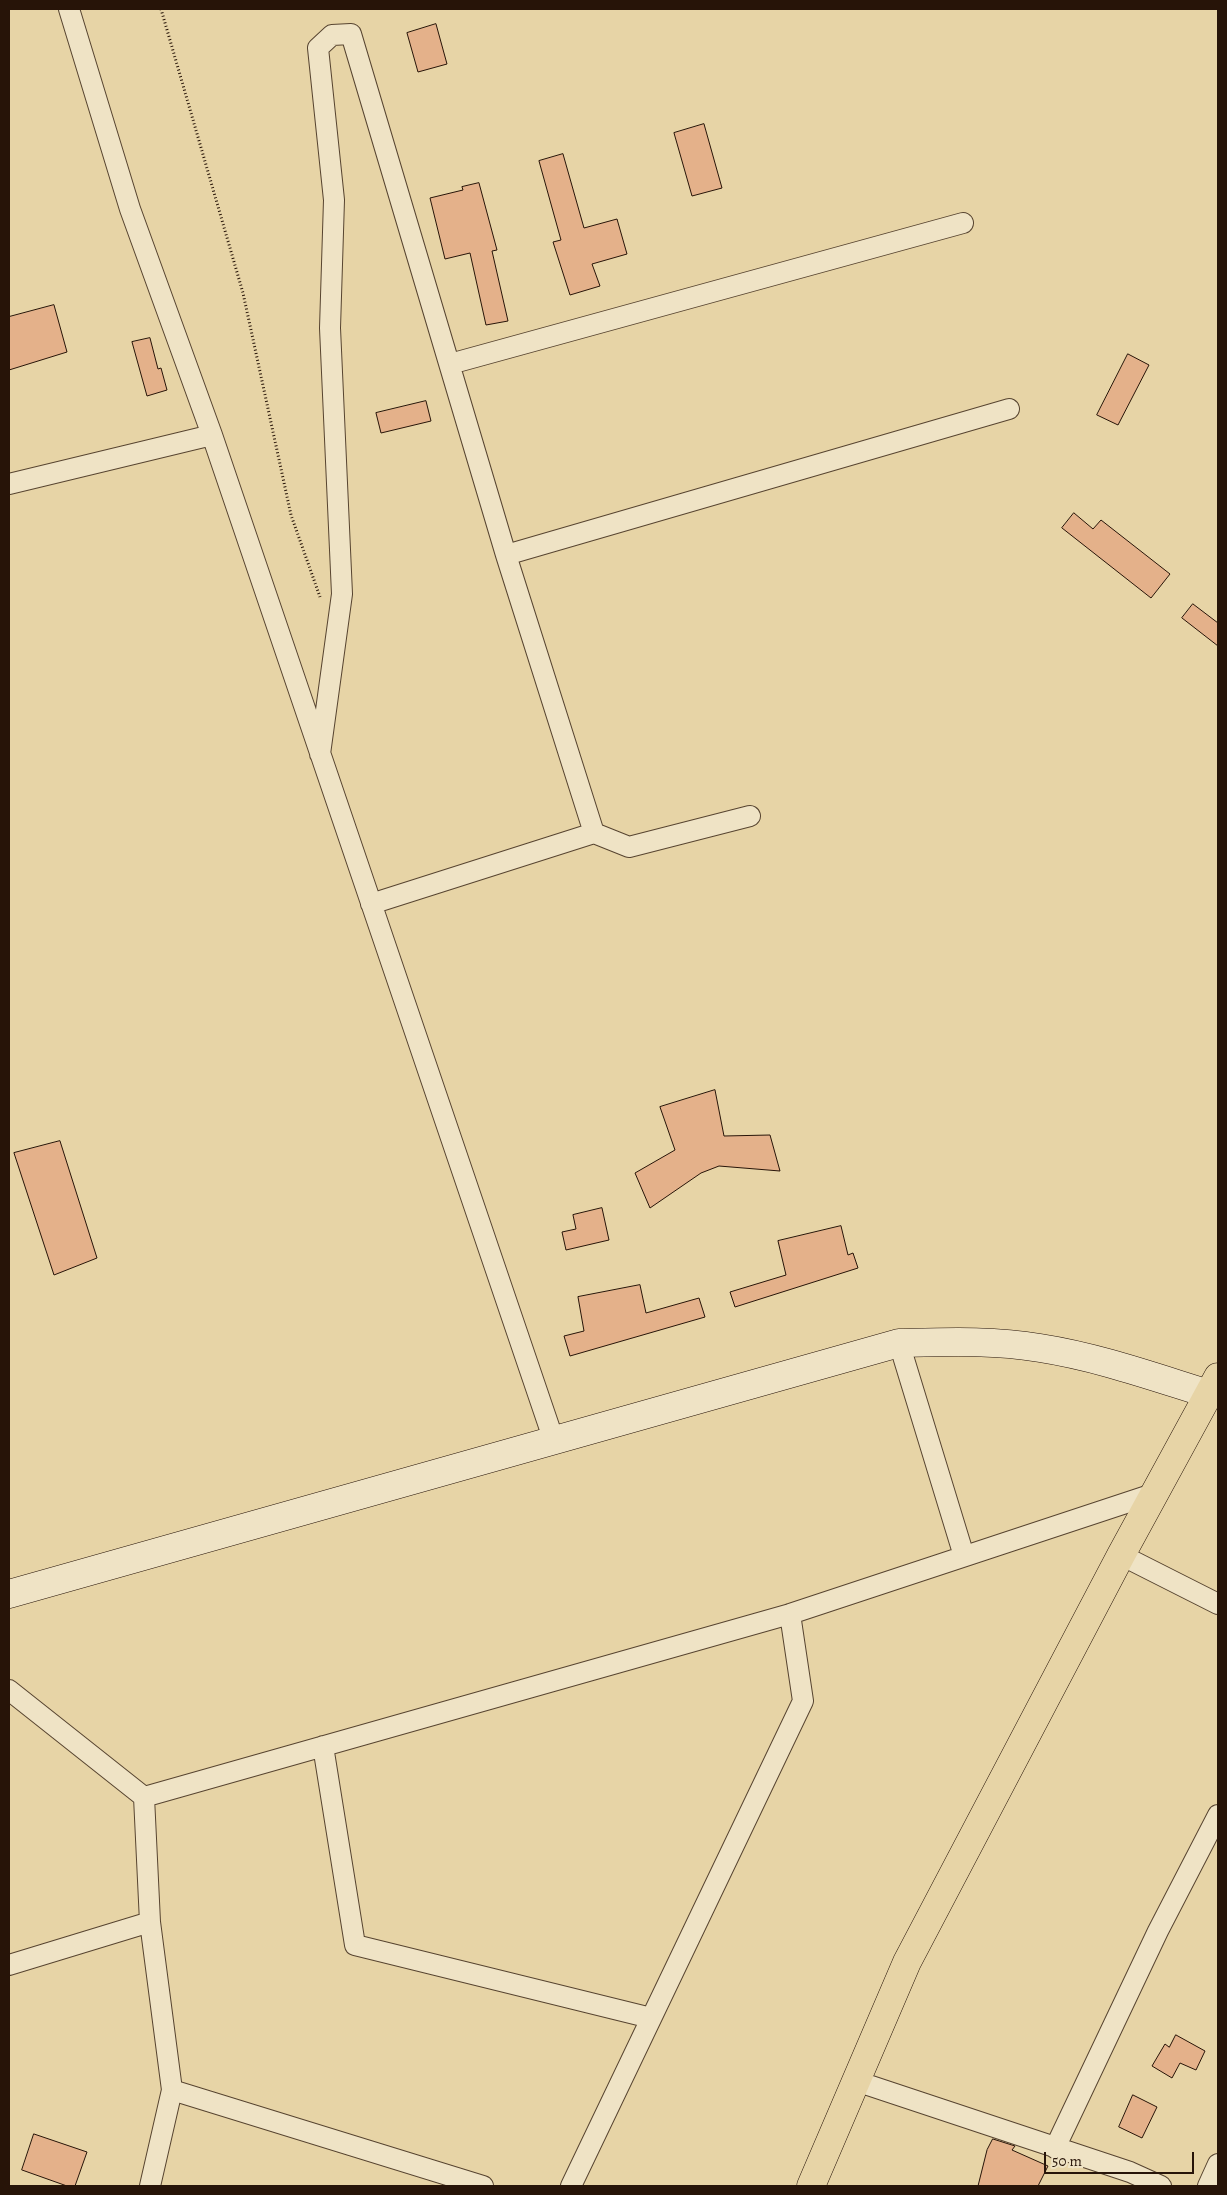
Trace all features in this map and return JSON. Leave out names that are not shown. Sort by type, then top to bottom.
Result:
[{"type":"main road","points":[[811,2186],[907,1962],[1121,1555],[1214,1386]]},
{"type":"street","points":[[69,9],[130,209],[212,435],[554,1441]]},
{"type":"street","points":[[320,754],[342,594],[330,328],[334,200],[318,48],[332,36],[351,34],[506,555],[594,833]]},
{"type":"street","points":[[450,364],[963,223]]},
{"type":"street","points":[[506,555],[1009,409]]},
{"type":"street","points":[[9,484],[212,435]]},
{"type":"street","points":[[372,904],[594,833],[629,847],[750,816]]},
{"type":"street","points":[[9,1594],[899,1343],[992,1342],[1040,1348],[1214,1386]]},
{"type":"street","points":[[899,1343],[964,1556]]},
{"type":"street","points":[[144,1797],[790,1614],[1156,1493]]},
{"type":"street","points":[[1121,1555],[1218,1604]]},
{"type":"street","points":[[571,2186],[803,1701],[790,1614]]},
{"type":"street","points":[[9,1690],[144,1797],[150,1922],[172,2090],[150,2186]]},
{"type":"street","points":[[323,1746],[356,1945],[652,2018]]},
{"type":"street","points":[[1055,2148],[1158,1930],[1218,1815]]},
{"type":"street","points":[[9,1965],[150,1922]]},
{"type":"street","points":[[856,2082],[1130,2172],[1162,2186]]},
{"type":"street","points":[[172,2090],[483,2186]]},
{"type":"street","points":[[1208,2186],[1218,2164]]},
{"type":"path","points":[[161,9],[243,293],[291,515],[323,604]]},
{"type":"building","points":[[436,24],[447,64],[418,72],[407,33]]},
{"type":"building","points":[[704,124],[722,188],[692,196],[674,133]]},
{"type":"building","points":[[563,154],[584,228],[617,219],[627,254],[592,264],[600,286],[570,295],[553,242],[561,240],[539,161]]},
{"type":"building","points":[[479,183],[497,250],[492,251],[508,321],[486,325],[470,253],[445,259],[430,198],[463,190],[462,187]]},
{"type":"building","points":[[54,305],[67,352],[9,370],[9,317]]},
{"type":"building","points":[[150,338],[158,369],[161,368],[167,390],[147,396],[132,342]]},
{"type":"building","points":[[1128,354],[1149,365],[1118,425],[1097,415]]},
{"type":"building","points":[[426,401],[431,421],[381,433],[376,413]]},
{"type":"building","points":[[1074,513],[1093,529],[1101,520],[1170,574],[1151,598],[1062,528]]},
{"type":"building","points":[[1193,604],[1218,623],[1218,646],[1182,618]]},
{"type":"building","points":[[715,1090],[724,1136],[770,1135],[780,1171],[719,1166],[701,1173],[650,1208],[635,1173],[675,1150],[660,1107]]},
{"type":"building","points":[[60,1141],[97,1258],[54,1275],[14,1153]]},
{"type":"building","points":[[602,1208],[609,1240],[566,1250],[562,1232],[576,1229],[573,1215]]},
{"type":"building","points":[[841,1226],[848,1255],[853,1253],[858,1268],[735,1307],[730,1292],[786,1275],[778,1241]]},
{"type":"building","points":[[640,1285],[646,1313],[699,1298],[705,1317],[570,1356],[564,1336],[584,1331],[578,1297]]},
{"type":"building","points":[[1176,2035],[1205,2051],[1196,2070],[1180,2063],[1172,2078],[1152,2066],[1165,2044],[1169,2047]]},
{"type":"building","points":[[1133,2095],[1157,2107],[1142,2138],[1119,2127]]},
{"type":"building","points":[[34,2134],[87,2152],[75,2186],[67,2186],[22,2170]]},
{"type":"building","points":[[993,2139],[1015,2146],[1012,2150],[1048,2166],[1038,2186],[978,2186],[987,2150]]}]
